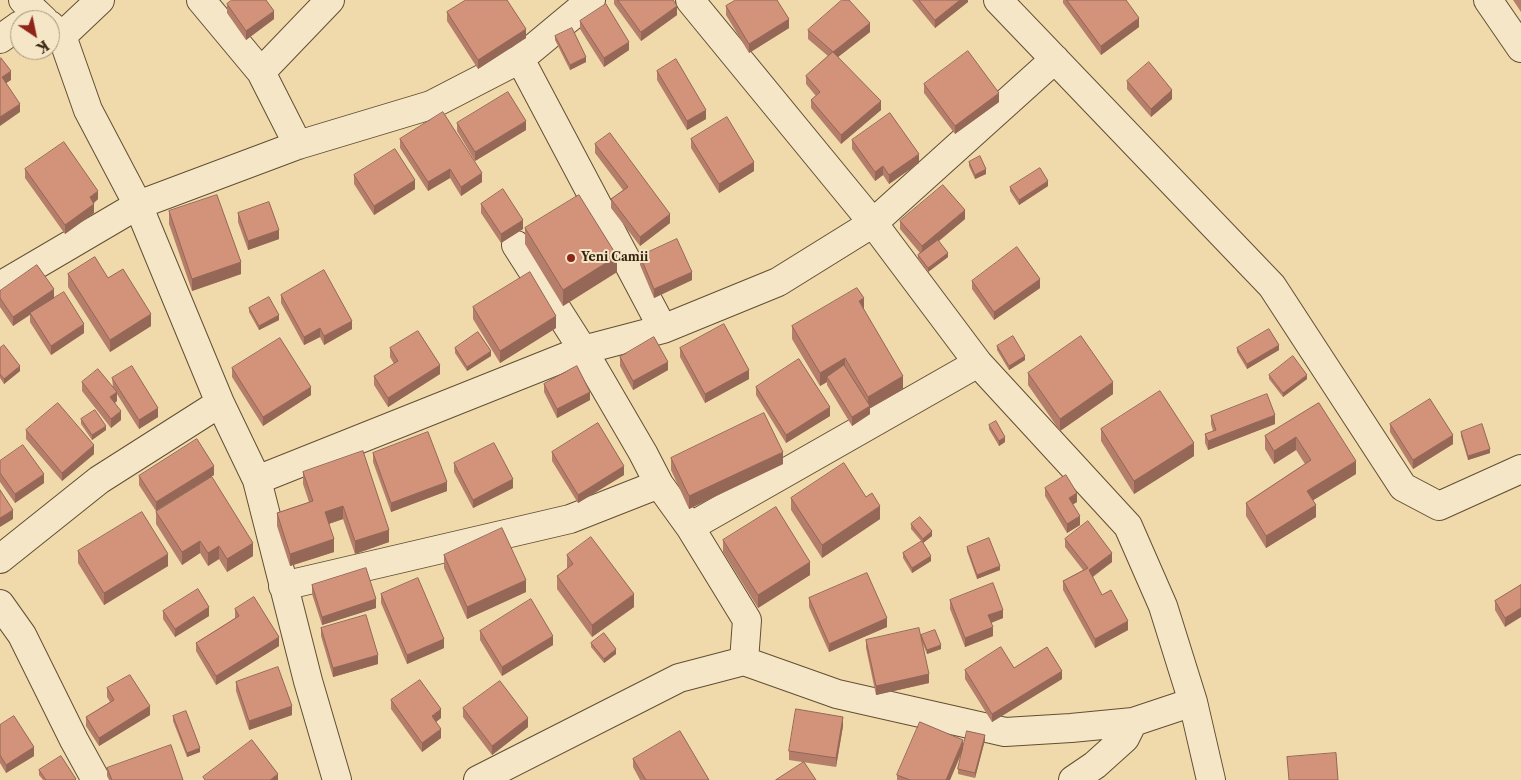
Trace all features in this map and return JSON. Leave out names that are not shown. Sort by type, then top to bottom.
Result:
[{"type":"street","points":[[60,13],[100,0]]},
{"type":"street","points":[[202,0],[261,72],[298,146]]},
{"type":"street","points":[[261,72],[330,0]]},
{"type":"street","points":[[0,286],[138,204],[298,146],[431,105],[520,59],[591,0]]},
{"type":"street","points":[[690,0],[873,224],[978,363],[1128,526],[1163,606],[1193,702],[1211,780]]},
{"type":"street","points":[[998,0],[1272,286],[1403,487],[1439,506],[1521,470]]},
{"type":"street","points":[[1488,0],[1521,48]]},
{"type":"street","points":[[520,59],[663,329]]},
{"type":"street","points":[[257,480],[583,350],[663,329],[778,282],[873,224],[1055,59]]},
{"type":"street","points":[[60,60],[138,204],[220,404],[257,480],[308,681],[337,780]]},
{"type":"street","points":[[516,245],[583,350],[643,452],[659,484],[690,527],[747,620],[744,661]]},
{"type":"street","points":[[690,527],[978,363]]},
{"type":"street","points":[[0,559],[99,480],[220,404]]},
{"type":"street","points":[[283,586],[570,519],[659,484]]},
{"type":"street","points":[[0,604],[22,635],[96,780]]},
{"type":"street","points":[[478,780],[679,678],[744,661],[837,694],[1004,732],[1133,722],[1193,702]]},
{"type":"street","points":[[1073,780],[1095,765],[1125,738],[1133,722]]},
{"type":"building","points":[[232,0],[266,0],[274,11],[246,31],[227,4]]},
{"type":"building","points":[[466,0],[507,0],[526,29],[478,60],[447,12]]},
{"type":"building","points":[[618,0],[673,0],[677,6],[641,32]]},
{"type":"building","points":[[736,0],[777,0],[789,19],[749,44],[726,6]]},
{"type":"building","points":[[842,0],[849,0],[870,23],[833,52],[808,30]]},
{"type":"building","points":[[919,0],[960,0],[935,20]]},
{"type":"building","points":[[1067,0],[1126,0],[1139,18],[1101,46]]},
{"type":"building","points":[[606,4],[629,42],[604,58],[580,21]]},
{"type":"building","points":[[572,28],[586,57],[570,65],[555,36]]},
{"type":"building","points":[[968,51],[999,93],[955,126],[924,84]]},
{"type":"building","points":[[833,52],[881,101],[841,135],[811,100],[820,92],[806,76]]},
{"type":"building","points":[[0,59],[11,71],[2,77],[20,104],[0,117]]},
{"type":"building","points":[[676,59],[706,110],[687,121],[657,71]]},
{"type":"building","points":[[1149,62],[1172,90],[1151,109],[1127,81]]},
{"type":"building","points":[[508,92],[526,121],[475,152],[457,123]]},
{"type":"building","points":[[443,112],[482,173],[461,187],[450,169],[428,182],[400,139]]},
{"type":"building","points":[[890,113],[919,154],[889,175],[883,166],[875,172],[852,140]]},
{"type":"building","points":[[727,117],[754,162],[719,184],[691,139]]},
{"type":"building","points":[[610,133],[670,214],[640,237],[611,199],[628,187],[595,144]]},
{"type":"building","points":[[64,142],[98,191],[90,197],[94,204],[65,225],[25,169]]},
{"type":"building","points":[[395,149],[415,180],[374,206],[354,175]]},
{"type":"building","points":[[980,156],[986,169],[975,175],[969,162]]},
{"type":"building","points":[[1040,168],[1048,181],[1019,200],[1010,187]]},
{"type":"building","points":[[943,185],[965,210],[922,246],[900,221]]},
{"type":"building","points":[[503,189],[523,220],[501,234],[481,204]]},
{"type":"building","points":[[217,195],[241,262],[192,279],[169,211]]},
{"type":"building","name":"Yeni Camii","points":[[579,195],[617,256],[563,290],[525,228]]},
{"type":"building","points":[[269,202],[279,230],[248,241],[238,213]]},
{"type":"building","points":[[677,239],[692,272],[654,289],[640,256]]},
{"type":"building","points":[[938,240],[948,253],[928,268],[918,255]]},
{"type":"building","points":[[1017,247],[1040,279],[994,312],[972,281]]},
{"type":"building","points":[[95,257],[108,278],[123,269],[151,314],[110,340],[68,274]]},
{"type":"building","points":[[37,265],[54,289],[13,317],[0,298],[0,291]]},
{"type":"building","points":[[324,270],[352,321],[324,336],[320,328],[304,337],[281,295]]},
{"type":"building","points":[[530,272],[556,316],[500,351],[473,307]]},
{"type":"building","points":[[857,288],[864,298],[859,301],[903,376],[868,397],[845,358],[820,373],[792,326]]},
{"type":"building","points":[[64,292],[84,324],[51,346],[30,313]]},
{"type":"building","points":[[269,297],[279,315],[259,326],[249,308]]},
{"type":"building","points":[[724,324],[749,370],[705,394],[680,348]]},
{"type":"building","points":[[1269,329],[1279,345],[1247,364],[1237,348]]},
{"type":"building","points":[[418,331],[440,365],[388,398],[374,376],[398,361],[390,348]]},
{"type":"building","points":[[478,332],[491,351],[467,367],[455,348]]},
{"type":"building","points":[[1013,336],[1025,356],[1009,366],[997,346]]},
{"type":"building","points":[[1081,336],[1113,382],[1060,419],[1028,373]]},
{"type":"building","points":[[654,337],[668,362],[633,381],[620,357]]},
{"type":"building","points":[[280,338],[311,387],[263,417],[232,368]]},
{"type":"building","points":[[4,345],[20,366],[4,379],[0,374],[0,348]]},
{"type":"building","points":[[1293,356],[1307,375],[1283,393],[1269,375]]},
{"type":"building","points":[[799,359],[830,407],[786,435],[756,387]]},
{"type":"building","points":[[844,365],[870,406],[852,417],[827,377]]},
{"type":"building","points":[[132,366],[158,408],[139,420],[112,378]]},
{"type":"building","points":[[577,366],[590,392],[557,409],[544,384]]},
{"type":"building","points":[[98,369],[117,392],[110,397],[121,411],[111,419],[82,382]]},
{"type":"building","points":[[1160,391],[1194,443],[1134,481],[1101,429]]},
{"type":"building","points":[[1267,394],[1275,415],[1208,441],[1205,434],[1216,430],[1211,416]]},
{"type":"building","points":[[1430,399],[1453,435],[1413,460],[1390,424]]},
{"type":"building","points":[[58,403],[94,445],[62,473],[26,430]]},
{"type":"building","points":[[1319,403],[1356,461],[1307,491],[1316,505],[1266,536],[1246,503],[1311,460],[1296,437],[1274,451],[1265,436]]},
{"type":"building","points":[[95,410],[106,426],[92,435],[81,419]]},
{"type":"building","points":[[764,413],[783,452],[689,496],[671,458]]},
{"type":"building","points":[[996,421],[1005,437],[999,441],[989,425]]},
{"type":"building","points":[[598,423],[624,466],[578,495],[552,452]]},
{"type":"building","points":[[1482,424],[1490,449],[1468,456],[1461,432]]},
{"type":"building","points":[[428,432],[447,482],[391,503],[373,453]]},
{"type":"building","points":[[197,439],[214,466],[156,502],[139,476]]},
{"type":"building","points":[[494,443],[513,479],[473,500],[454,463]]},
{"type":"building","points":[[23,445],[44,474],[15,494],[0,473],[0,461]]},
{"type":"building","points":[[363,451],[389,530],[355,541],[343,506],[325,512],[334,539],[290,554],[277,513],[313,501],[303,472]]},
{"type":"building","points":[[844,463],[866,497],[872,493],[880,506],[822,545],[791,498]]},
{"type":"building","points":[[1066,475],[1077,493],[1069,498],[1080,516],[1067,524],[1045,488]]},
{"type":"building","points":[[212,477],[253,543],[227,559],[219,546],[208,553],[200,541],[182,552],[156,512]]},
{"type":"building","points":[[0,490],[13,510],[0,518]]},
{"type":"building","points":[[776,507],[810,562],[758,595],[723,540]]},
{"type":"building","points":[[142,512],[168,554],[104,593],[78,551]]},
{"type":"building","points":[[920,517],[932,531],[923,539],[911,524]]},
{"type":"building","points":[[1088,521],[1112,553],[1089,570],[1102,595],[1111,590],[1128,621],[1095,639],[1063,581],[1088,568],[1065,539]]},
{"type":"building","points":[[502,528],[526,580],[467,607],[444,555]]},
{"type":"building","points":[[591,537],[634,594],[592,625],[557,576],[573,564],[567,555]]},
{"type":"building","points":[[989,538],[1000,566],[977,575],[967,547]]},
{"type":"building","points":[[922,541],[931,556],[912,568],[903,553]]},
{"type":"building","points":[[366,568],[376,599],[322,617],[312,585]]},
{"type":"building","points":[[867,573],[887,618],[829,644],[809,598]]},
{"type":"building","points":[[418,578],[444,639],[407,655],[381,594]]},
{"type":"building","points":[[993,583],[1003,610],[988,615],[993,627],[965,638],[950,600]]},
{"type":"building","points":[[1521,585],[1521,608],[1505,618],[1495,601]]},
{"type":"building","points":[[198,589],[209,607],[175,629],[163,611]]},
{"type":"building","points":[[254,597],[279,637],[216,676],[196,643],[239,616],[235,609]]},
{"type":"building","points":[[531,599],[553,636],[502,667],[480,631]]},
{"type":"building","points":[[366,615],[378,655],[333,668],[321,628]]},
{"type":"building","points":[[919,628],[929,674],[876,686],[866,640]]},
{"type":"building","points":[[935,630],[941,645],[927,650],[921,635]]},
{"type":"building","points":[[604,633],[616,649],[604,659],[591,643]]},
{"type":"building","points":[[1001,647],[1014,668],[1047,647],[1062,671],[992,714],[965,670]]},
{"type":"building","points":[[278,667],[292,706],[249,721],[236,682]]},
{"type":"building","points":[[130,675],[150,706],[99,738],[86,717],[114,700],[107,688]]},
{"type":"building","points":[[420,680],[441,709],[432,716],[441,729],[422,743],[391,700]]},
{"type":"building","points":[[500,681],[528,718],[492,746],[463,708]]},
{"type":"building","points":[[796,709],[843,717],[836,758],[789,751]]},
{"type":"building","points":[[186,711],[200,748],[187,753],[173,716]]},
{"type":"building","points":[[14,716],[34,747],[6,765],[0,755],[0,725]]},
{"type":"building","points":[[920,722],[963,740],[946,780],[910,780],[897,775]]},
{"type":"building","points":[[680,731],[709,780],[646,780],[633,759]]},
{"type":"building","points":[[967,731],[985,735],[975,773],[958,769]]},
{"type":"building","points":[[252,740],[278,774],[270,780],[205,780],[203,777]]},
{"type":"building","points":[[171,745],[183,780],[112,780],[107,768]]},
{"type":"building","points":[[1336,753],[1338,780],[1289,780],[1287,757]]},
{"type":"building","points":[[61,756],[76,779],[46,780],[39,770]]},
{"type":"building","points":[[804,762],[816,780],[776,780]]},
{"type":"place","name":"Yeni Camii","points":[[571,258]]}]
